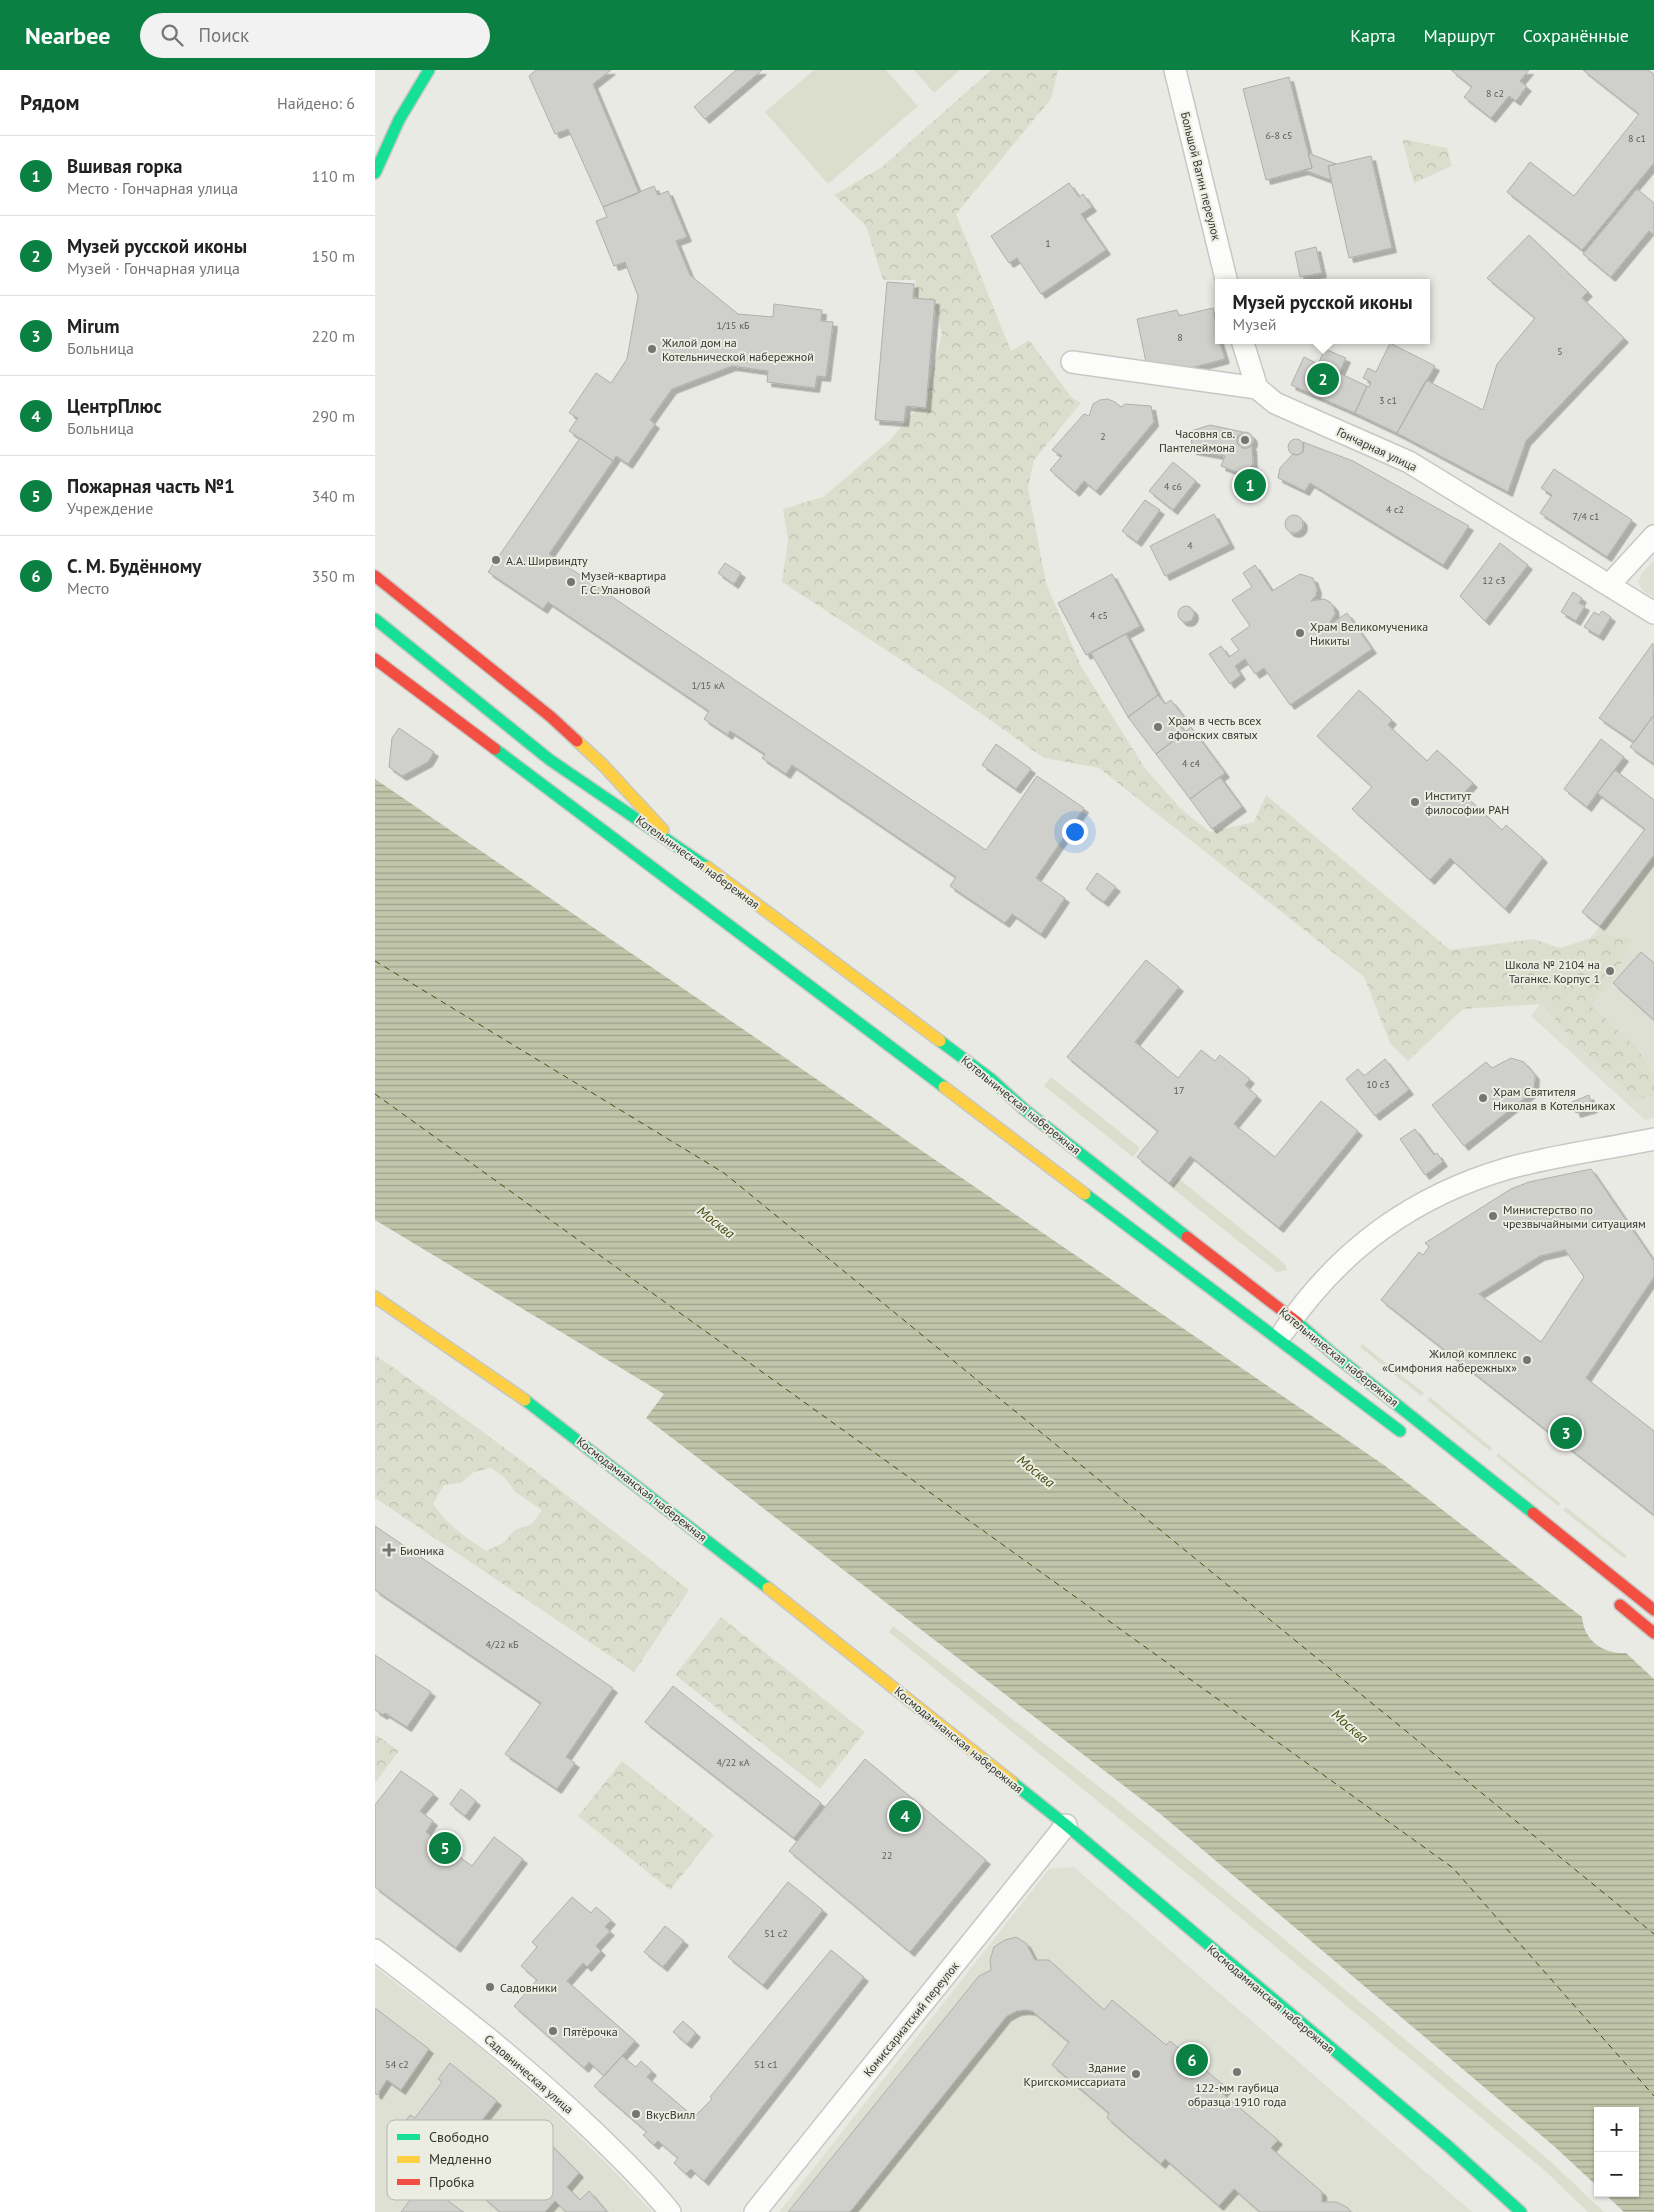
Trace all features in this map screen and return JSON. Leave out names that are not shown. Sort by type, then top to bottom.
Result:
[{"type":"main road","points":[[375,173],[392,130],[429,70]]},
{"type":"main road","points":[[375,576],[551,717],[603,765],[678,846]]},
{"type":"main road","name":"Котельническая набережная","points":[[375,619],[550,760],[678,846],[991,1079],[1025,1110],[1293,1319],[1332,1353],[1654,1610]]},
{"type":"main road","name":"Котельническая набережная","points":[[375,659],[1406,1435]]},
{"type":"main road","name":"Космодамианская набережная","points":[[375,1297],[496,1379],[728,1555],[1066,1825],[1448,2146],[1521,2212]]},
{"type":"main road","points":[[1613,1599],[1654,1632]]},
{"type":"street","name":"Большой Ватин переулок","points":[[1175,70],[1226,279]]},
{"type":"street","points":[[1072,362],[1257,388],[1243,344]]},
{"type":"street","name":"Гончарная улица","points":[[1257,388],[1275,403],[1409,462],[1654,613]]},
{"type":"street","points":[[1609,585],[1654,536]]},
{"type":"street","points":[[1279,1338],[1324,1278],[1354,1250],[1393,1220],[1459,1186],[1509,1168],[1565,1155],[1654,1139]]},
{"type":"street","name":"Комиссариатский переулок","points":[[755,2212],[1066,1825]]},
{"type":"street","name":"Садовническая улица","points":[[375,1950],[469,2022],[568,2107],[647,2185],[669,2212]]},
{"type":"shaded area","points":[[1654,560],[1654,598],[1643,591],[1638,582],[1642,573]]},
{"type":"shaded area","name":"Школа № 2104 на Таганке. Корпус 1","points":[[1654,855],[1654,1118],[1645,1120],[1531,1016]]},
{"type":"shaded area","points":[[1074,1867],[1472,2212],[779,2212],[1049,1869]]},
{"type":"shaded area","points":[[375,1967],[472,2041],[556,2114],[619,2176],[652,2212],[375,2212]]},
{"type":"green space","points":[[814,70],[886,70],[918,106],[828,184],[765,112]]},
{"type":"green space","points":[[914,70],[960,70],[934,93]]},
{"type":"green space","points":[[991,70],[1058,70],[1051,99],[956,214],[1011,351],[1029,340],[1072,398],[1081,403],[1034,460],[1028,488],[1046,583],[1081,666],[1144,767],[1182,810],[1210,832],[1254,822],[1266,795],[1450,950],[1533,939],[1560,948],[1603,934],[1632,939],[1616,974],[1591,1006],[1635,1046],[1654,1074],[1654,1095],[1637,1099],[1575,1043],[1543,1004],[1463,1009],[1408,1061],[1390,1043],[1364,977],[1099,768],[1044,758],[944,688],[782,582],[788,540],[783,509],[823,497],[890,440],[925,399],[942,334],[934,304],[916,297],[915,280],[883,280],[866,226],[834,195],[882,167]]},
{"type":"green space","points":[[1402,139],[1447,148],[1452,166],[1414,183]]},
{"type":"green space","points":[[1051,1077],[1140,1148],[1133,1157],[1044,1086]]},
{"type":"green space","points":[[1178,1178],[1285,1264],[1287,1270],[1277,1272],[1171,1187]]},
{"type":"green space","points":[[1362,1344],[1424,1393],[1421,1396],[1360,1347]]},
{"type":"green space","points":[[375,1355],[495,1441],[689,1590],[634,1672],[375,1498]],"holes":[[[491,1468],[505,1478],[515,1492],[542,1510],[532,1524],[515,1530],[503,1543],[487,1551],[457,1530],[433,1504],[444,1485],[461,1483],[474,1472]]]},
{"type":"green space","points":[[1430,1397],[1492,1448],[1490,1451],[1427,1400]]},
{"type":"green space","points":[[1498,1453],[1560,1503],[1558,1506],[1496,1456]]},
{"type":"green space","points":[[1566,1507],[1627,1556],[1625,1559],[1563,1510]]},
{"type":"green space","points":[[721,1617],[865,1732],[820,1789],[675,1675]]},
{"type":"green space","points":[[893,1626],[1115,1799],[1550,2161],[1604,2212],[1588,2212],[1544,2170],[1206,1889],[889,1632]]},
{"type":"green space","points":[[375,1734],[399,1751],[375,1783]]},
{"type":"green space","points":[[622,1761],[714,1835],[670,1890],[578,1816]]},
{"type":"water","name":"Москва","points":[[375,779],[1384,1465],[1582,1617],[1586,1633],[1596,1644],[1610,1651],[1626,1653],[1654,1679],[1654,2212],[1624,2212],[1608,2197],[1639,2197],[1639,2107],[1594,2107],[1594,2183],[1555,2147],[1158,1812],[646,1418],[664,1394],[375,1220]]},
{"type":"building","points":[[536,70],[611,70],[593,84],[639,193],[603,207],[568,129],[555,134],[529,76]]},
{"type":"building","points":[[736,70],[762,70],[705,119],[694,107]]},
{"type":"building","points":[[1451,70],[1529,70],[1520,81],[1527,87],[1516,101],[1509,96],[1491,118],[1464,97],[1472,87]]},
{"type":"building","points":[[1583,70],[1648,70],[1654,74],[1654,163],[1582,250],[1507,192],[1530,162],[1574,196],[1639,114]]},
{"type":"building","points":[[1289,77],[1312,168],[1266,180],[1243,89]]},
{"type":"building","points":[[1308,153],[1336,164],[1328,166],[1331,180],[1304,170],[1312,168]]},
{"type":"building","points":[[1371,156],[1392,248],[1349,258],[1328,166]]},
{"type":"building","points":[[1069,183],[1079,197],[1083,194],[1092,207],[1081,214],[1106,250],[1041,294],[1017,258],[1009,263],[991,236]]},
{"type":"building","points":[[654,186],[658,195],[668,191],[687,237],[676,241],[690,275],[738,314],[773,317],[774,304],[822,310],[821,321],[833,322],[826,377],[817,376],[815,388],[767,382],[768,371],[732,366],[672,389],[650,420],[655,424],[628,464],[616,456],[613,461],[569,431],[578,418],[569,413],[596,373],[611,383],[627,359],[638,296],[625,262],[614,266],[596,221],[607,217],[603,207]]},
{"type":"building","points":[[1637,189],[1654,203],[1654,235],[1649,231],[1611,277],[1583,254]]},
{"type":"building","points":[[1529,235],[1588,292],[1582,298],[1624,338],[1526,441],[1508,492],[1397,433],[1426,380],[1483,410],[1497,364],[1535,318],[1487,278]]},
{"type":"building","points":[[1316,247],[1322,273],[1300,277],[1295,252]]},
{"type":"building","points":[[887,282],[914,284],[913,298],[935,300],[926,408],[906,406],[904,422],[875,420]]},
{"type":"building","points":[[1213,308],[1215,344],[1220,344],[1225,359],[1183,370],[1146,362],[1137,319],[1177,310],[1179,316]]},
{"type":"building","points":[[1390,344],[1435,366],[1397,433],[1355,413],[1367,386],[1369,387],[1371,382],[1363,378],[1368,368],[1376,372]]},
{"type":"building","points":[[1325,349],[1346,358],[1339,373],[1367,386],[1355,413],[1291,385],[1304,357],[1318,364]]},
{"type":"building","points":[[1108,399],[1121,407],[1125,404],[1151,406],[1154,422],[1096,491],[1084,481],[1075,492],[1050,470],[1062,456],[1052,450],[1084,414],[1089,416],[1093,404],[1100,400]]},
{"type":"building","points":[[1210,425],[1243,432],[1237,440],[1238,444],[1242,448],[1252,446],[1253,464],[1245,475],[1221,466],[1225,456],[1192,450],[1191,431]]},
{"type":"building","name":"Часовня св. Пантелеймона","points":[[1245,432],[1251,434],[1253,440],[1251,446],[1245,448],[1239,446],[1237,440],[1239,434]]},
{"type":"building","points":[[580,438],[613,461],[549,554],[986,850],[1037,776],[1084,808],[1036,878],[1065,898],[1041,934],[1012,914],[1005,923],[950,886],[956,877],[792,765],[786,774],[762,758],[765,754],[730,731],[728,735],[704,719],[709,711],[548,602],[543,609],[488,572]]},
{"type":"building","points":[[1296,439],[1302,441],[1304,447],[1302,453],[1296,455],[1290,453],[1288,447],[1290,441]]},
{"type":"building","points":[[1303,442],[1353,461],[1469,526],[1443,565],[1310,483],[1305,491],[1278,478],[1280,468],[1293,454],[1298,455],[1303,452]]},
{"type":"building","points":[[1173,462],[1196,481],[1173,510],[1149,491]]},
{"type":"building","points":[[1554,469],[1632,520],[1607,557],[1540,513],[1552,495],[1541,488]]},
{"type":"building","points":[[1145,500],[1160,510],[1137,542],[1122,531]]},
{"type":"building","points":[[1214,514],[1230,544],[1165,576],[1150,546]]},
{"type":"building","points":[[1294,515],[1300,518],[1303,524],[1300,530],[1294,533],[1288,530],[1285,524],[1288,518]]},
{"type":"building","points":[[1500,543],[1528,565],[1485,621],[1460,596]]},
{"type":"building","points":[[725,563],[741,573],[734,584],[718,573]]},
{"type":"building","name":"Храм Великомученика Никиты","points":[[1255,565],[1272,591],[1300,574],[1313,578],[1317,589],[1316,596],[1311,601],[1324,599],[1334,607],[1335,614],[1328,626],[1347,613],[1372,649],[1290,705],[1264,668],[1255,674],[1245,659],[1235,666],[1241,675],[1230,684],[1209,654],[1221,646],[1229,657],[1239,650],[1231,639],[1250,626],[1232,600],[1252,587],[1243,573]]},
{"type":"building","points":[[1112,574],[1140,626],[1086,655],[1058,603]]},
{"type":"building","points":[[1573,592],[1582,598],[1579,603],[1585,606],[1576,621],[1561,612]]},
{"type":"building","points":[[1183,606],[1189,606],[1194,611],[1192,620],[1183,622],[1178,617],[1178,611]]},
{"type":"building","points":[[1602,611],[1611,617],[1599,636],[1584,627],[1594,612],[1599,615]]},
{"type":"building","points":[[1126,634],[1158,695],[1128,717],[1091,653]]},
{"type":"building","points":[[1653,643],[1654,715],[1634,742],[1599,718]]},
{"type":"building","name":"Институт философии РАН","points":[[1359,690],[1392,720],[1388,725],[1427,761],[1437,750],[1473,783],[1463,794],[1502,830],[1506,825],[1543,858],[1505,909],[1450,858],[1430,880],[1352,809],[1372,787],[1317,736]]},
{"type":"building","name":"Храм в честь всех афонских святых","points":[[1158,695],[1165,704],[1171,700],[1184,717],[1177,721],[1185,732],[1156,754],[1128,717]]},
{"type":"building","points":[[1654,715],[1654,764],[1630,747]]},
{"type":"building","points":[[1191,727],[1225,773],[1190,799],[1156,754]]},
{"type":"building","points":[[399,728],[434,752],[428,762],[402,776],[389,767],[392,738]]},
{"type":"building","points":[[1601,739],[1624,757],[1587,807],[1564,789]]},
{"type":"building","points":[[996,744],[1031,769],[1016,789],[982,765]]},
{"type":"building","points":[[1615,770],[1654,800],[1654,855],[1600,926],[1582,912],[1645,829],[1597,793]]},
{"type":"building","points":[[1220,777],[1242,807],[1212,829],[1190,799]]},
{"type":"building","points":[[1097,873],[1116,887],[1104,902],[1086,889]]},
{"type":"building","points":[[1641,952],[1654,963],[1654,1020],[1613,983]]},
{"type":"building","points":[[1146,960],[1179,987],[1135,1042],[1178,1078],[1201,1050],[1215,1061],[1220,1055],[1250,1079],[1245,1085],[1257,1096],[1234,1124],[1275,1157],[1321,1101],[1358,1131],[1279,1228],[1190,1156],[1169,1183],[1137,1157],[1158,1131],[1067,1057]]},
{"type":"building","name":"Храм Святителя Николая в Котельниках","points":[[1511,1058],[1524,1062],[1535,1075],[1534,1091],[1464,1146],[1432,1105],[1486,1062],[1492,1068]]},
{"type":"building","points":[[1385,1059],[1409,1090],[1375,1116],[1346,1079],[1358,1069],[1364,1076]]},
{"type":"building","points":[[1589,1095],[1593,1108],[1576,1113],[1572,1102]]},
{"type":"building","points":[[1415,1129],[1434,1155],[1437,1153],[1443,1162],[1425,1175],[1400,1139]]},
{"type":"building","name":"Жилой комплекс «Симфония набережных»","points":[[1591,1169],[1654,1261],[1654,1277],[1586,1378],[1654,1431],[1654,1515],[1381,1300],[1419,1252],[1423,1255],[1429,1247],[1425,1243],[1511,1189],[1529,1182]],"holes":[[[1565,1250],[1584,1277],[1541,1342],[1479,1294],[1540,1256]]]},
{"type":"building","points":[[375,1526],[613,1688],[566,1757],[575,1763],[557,1789],[505,1754],[541,1703],[375,1590]]},
{"type":"building","points":[[375,1655],[431,1692],[407,1727],[385,1713],[383,1715],[375,1710]]},
{"type":"building","points":[[673,1686],[821,1803],[794,1838],[645,1722]]},
{"type":"building","points":[[865,1759],[986,1860],[910,1952],[789,1851]]},
{"type":"building","points":[[401,1771],[434,1794],[420,1811],[433,1821],[426,1832],[472,1866],[494,1837],[523,1859],[456,1948],[375,1887],[375,1805]]},
{"type":"building","points":[[461,1789],[476,1801],[465,1816],[450,1804]]},
{"type":"building","points":[[788,1882],[823,1910],[763,1985],[728,1957]]},
{"type":"building","points":[[572,1897],[591,1913],[596,1907],[611,1920],[605,1927],[610,1931],[596,1946],[601,1951],[587,1967],[583,1963],[567,1981],[635,2041],[604,2076],[589,2062],[584,2068],[514,2006],[537,1980],[521,1966],[537,1947],[532,1942]]},
{"type":"building","points":[[665,1926],[684,1941],[663,1967],[644,1952]]},
{"type":"building","name":"Здание Кригскомиссариата","points":[[1016,1937],[1026,1943],[1035,1960],[1049,1960],[1104,2010],[1112,2000],[1166,2045],[1170,2041],[1227,2088],[1222,2093],[1278,2140],[1271,2148],[1322,2192],[1322,2202],[1337,2202],[1348,2208],[1351,2212],[1260,2212],[1234,2189],[1219,2206],[1165,2159],[1161,2164],[1107,2118],[1109,2113],[1052,2065],[1069,2042],[1032,2011],[1025,2010],[1017,2011],[1007,2016],[850,2212],[788,2212],[979,1976],[991,1970],[990,1960],[994,1947],[1005,1940]]},
{"type":"building","points":[[831,1950],[864,1977],[704,2181],[691,2169],[686,2174],[674,2163],[678,2158],[658,2141],[654,2145],[643,2135],[647,2132],[594,2086],[622,2056],[636,2067],[641,2061],[652,2071],[647,2077],[694,2117],[712,2099],[710,2097]]},
{"type":"building","points":[[375,2008],[429,2049],[401,2090],[387,2080],[377,2095],[375,2093]]},
{"type":"building","points":[[683,2021],[696,2033],[687,2044],[673,2032]]},
{"type":"building","points":[[450,2063],[497,2101],[482,2120],[406,2120],[410,2115],[415,2118],[442,2082],[438,2079]]},
{"type":"building","points":[[553,2147],[579,2173],[567,2187],[580,2200],[589,2191],[607,2212],[566,2212],[555,2201],[545,2212],[500,2212],[486,2200],[553,2200]]},
{"type":"building","points":[[410,2200],[447,2200],[464,2212],[401,2212]]},
{"type":"ferry route","points":[[375,961],[724,1173],[1654,1934]]},
{"type":"ferry route","points":[[375,1094],[1453,1868],[1654,2096]]},
{"type":"traffic: fast","points":[[375,173],[399,120],[429,70]]},
{"type":"traffic: fast","points":[[375,619],[550,760],[707,867]]},
{"type":"traffic: fast","points":[[495,749],[944,1087]]},
{"type":"traffic: fast","points":[[940,1041],[991,1079],[1025,1110],[1187,1237]]},
{"type":"traffic: fast","points":[[1085,1194],[1400,1431]]},
{"type":"traffic: fast","points":[[1297,1322],[1332,1353],[1533,1513]]},
{"type":"traffic: fast","points":[[525,1400],[768,1588]]},
{"type":"traffic: fast","points":[[1012,1782],[1066,1825],[1448,2146],[1521,2212]]},
{"type":"traffic: slow","points":[[577,741],[603,765],[663,830]]},
{"type":"traffic: slow","points":[[707,867],[940,1041]]},
{"type":"traffic: slow","points":[[944,1087],[1085,1194]]},
{"type":"traffic: slow","points":[[375,1297],[525,1400]]},
{"type":"traffic: slow","points":[[768,1588],[1012,1782]]},
{"type":"traffic: jam","points":[[375,576],[551,717],[577,741]]},
{"type":"traffic: jam","points":[[375,659],[495,749]]},
{"type":"traffic: jam","points":[[1187,1237],[1297,1322]]},
{"type":"traffic: jam","points":[[1533,1513],[1654,1610]]},
{"type":"traffic: jam","points":[[1620,1605],[1654,1633]]},
{"type":"place","name":"Жилой дом на Котельнической набережной","points":[[652,349]]},
{"type":"place","name":"Музей русской иконы","points":[[1323,379]]},
{"type":"place","name":"Часовня св. Пантелеймона","points":[[1245,440]]},
{"type":"place","name":"Вшивая горка","points":[[1250,485]]},
{"type":"place","name":"А.А. Ширвиндту","points":[[496,560]]},
{"type":"place","name":"Музей-квартира Г. С. Улановой","points":[[571,582]]},
{"type":"place","name":"Храм Великомученика Никиты","points":[[1300,633]]},
{"type":"place","name":"Храм в честь всех афонских святых","points":[[1158,727]]},
{"type":"place","name":"Институт философии РАН","points":[[1415,802]]},
{"type":"place","name":"Школа № 2104 на Таганке. Корпус 1","points":[[1610,971]]},
{"type":"place","name":"Храм Святителя Николая в Котельниках","points":[[1483,1098]]},
{"type":"place","name":"Министерство по чрезвычайными ситуациям","points":[[1493,1216]]},
{"type":"place","name":"Жилой комплекс «Симфония набережных»","points":[[1527,1360]]},
{"type":"place","name":"Mirum","points":[[1566,1433]]},
{"type":"place","name":"Бионика","points":[[389,1550]]},
{"type":"place","name":"ЦентрПлюс","points":[[905,1816]]},
{"type":"place","name":"Пожарная часть №1","points":[[445,1848]]},
{"type":"place","name":"Садовники","points":[[490,1987]]},
{"type":"place","name":"Пятёрочка","points":[[553,2031]]},
{"type":"place","name":"С. М. Будённому","points":[[1192,2060]]},
{"type":"place","name":"122-мм гаубица образца 1910 года","points":[[1237,2072]]},
{"type":"place","name":"Здание Кригскомиссариата","points":[[1136,2074]]},
{"type":"place","name":"ВкусВилл","points":[[636,2114]]}]
